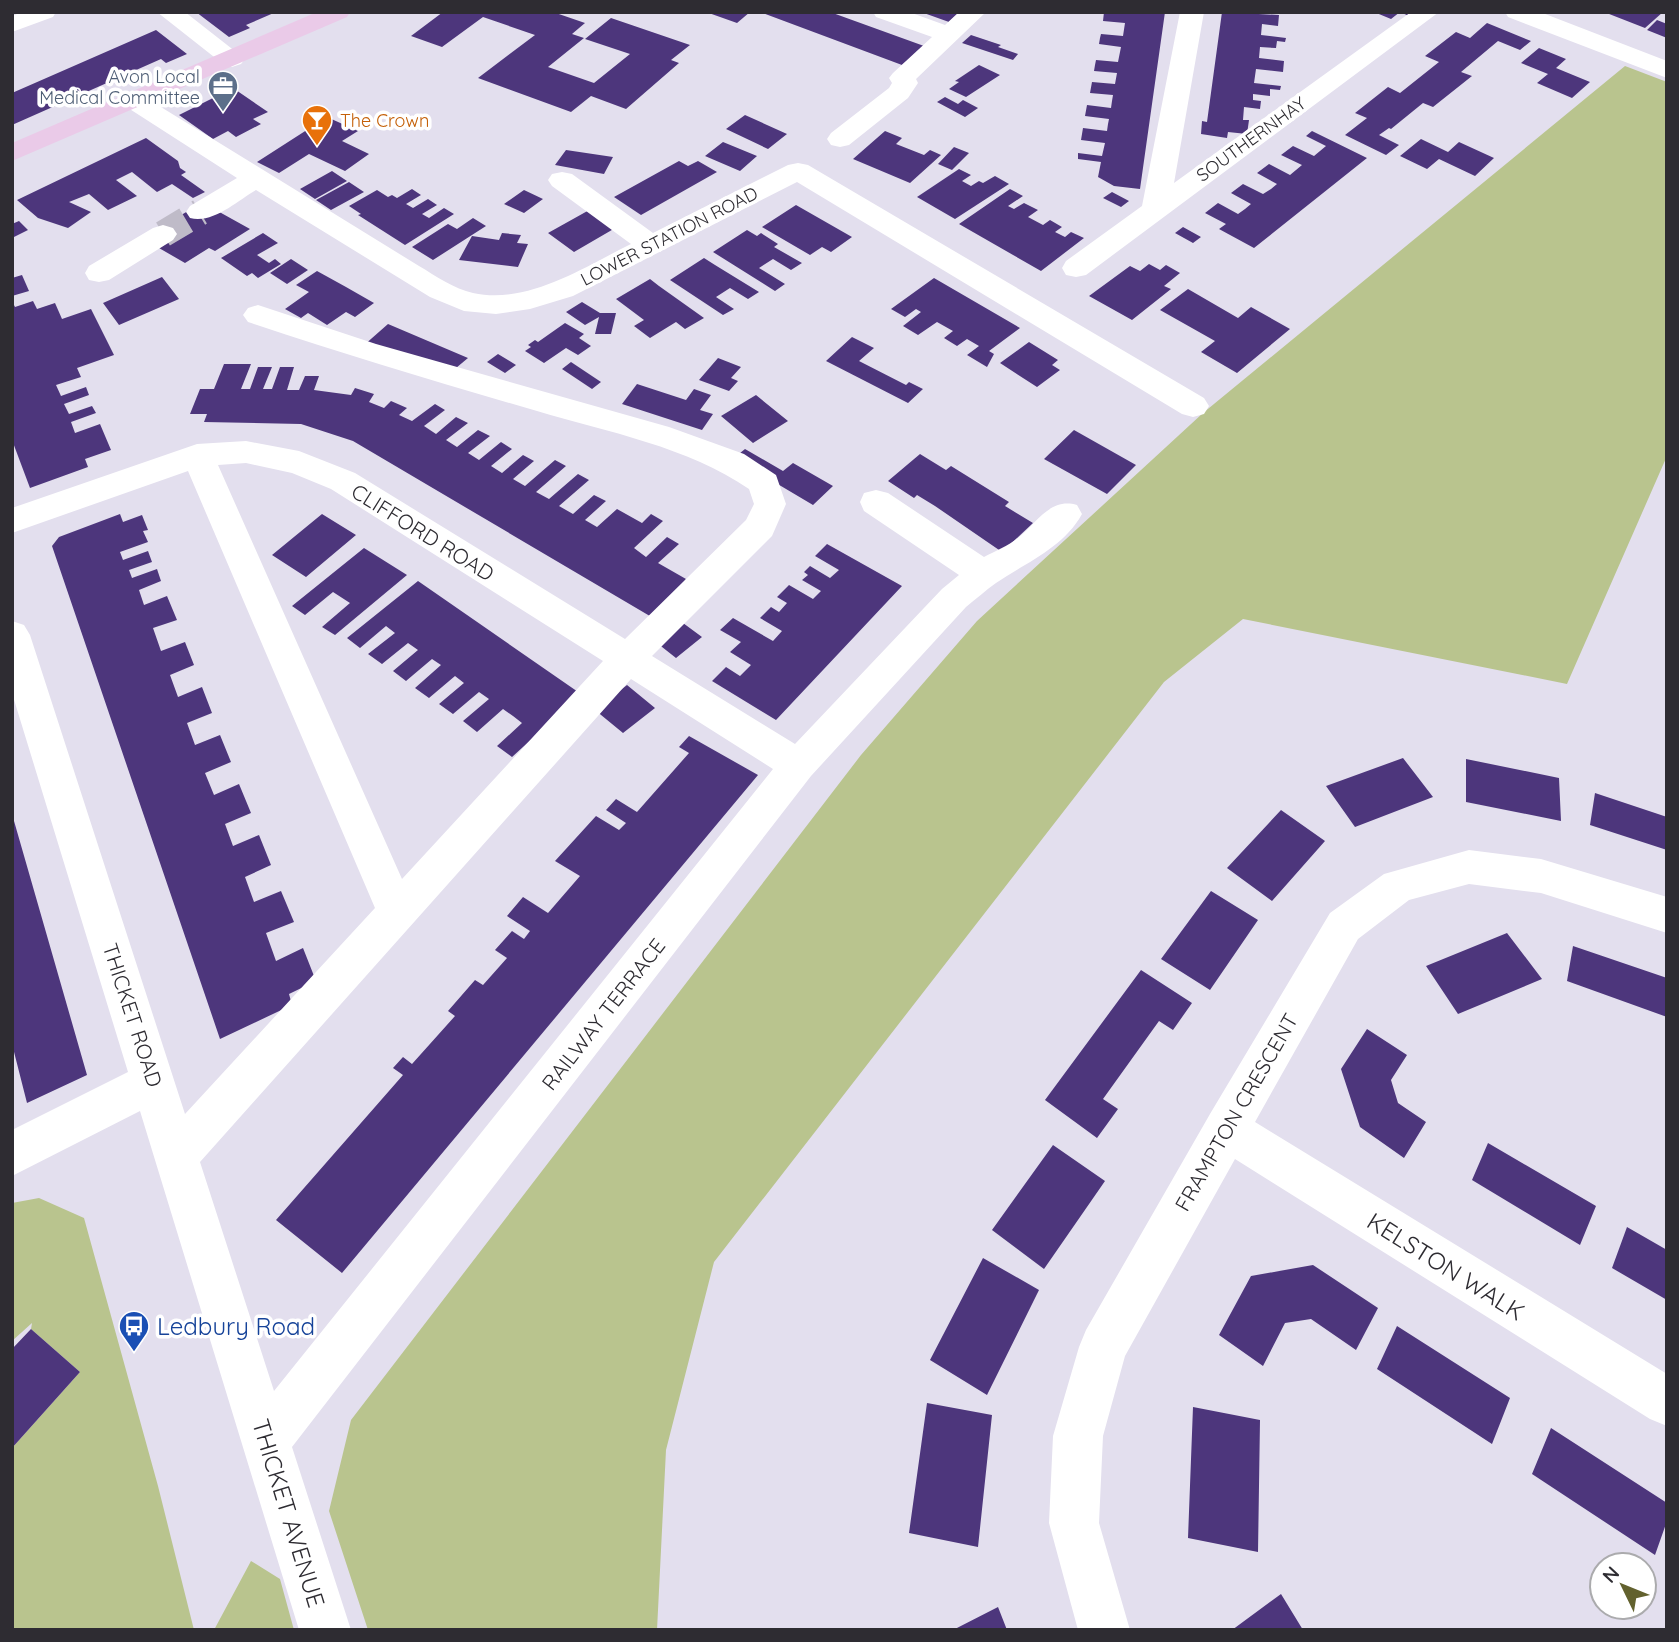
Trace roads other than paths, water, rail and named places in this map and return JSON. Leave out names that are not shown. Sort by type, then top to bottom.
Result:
[{"type":"main road","points":[[12,153],[338,12]]},
{"type":"street","points":[[12,25],[44,12]]},
{"type":"street","points":[[169,12],[232,59]]},
{"type":"street","points":[[885,12],[950,35]]},
{"type":"street","points":[[840,139],[899,93],[905,83],[902,78],[974,12]]},
{"type":"street","points":[[1156,208],[1192,12]]},
{"type":"street","name":"SOUTHERNHAY","points":[[1076,268],[1427,12]]},
{"type":"street","points":[[1517,12],[1667,70]]},
{"type":"street","name":"LOWER STATION ROAD","points":[[134,101],[409,273],[473,303],[525,301],[563,289],[798,171],[1193,406]]},
{"type":"street","points":[[200,212],[256,178]]},
{"type":"street","points":[[562,180],[651,245]]},
{"type":"street","points":[[99,273],[163,234]]},
{"type":"street","points":[[177,1155],[627,659],[760,527],[770,504],[764,483],[733,462],[658,435],[365,351],[258,315]]},
{"type":"street","name":"CLIFFORD ROAD","points":[[12,521],[197,455],[246,452],[299,463],[343,481],[799,765]]},
{"type":"street","points":[[197,455],[397,912]]},
{"type":"street","points":[[876,502],[983,574]]},
{"type":"street","name":"RAILWAY TERRACE","points":[[266,1441],[799,765],[954,598],[983,574],[1029,548],[1065,514]]},
{"type":"street","name":"THICKET ROAD","points":[[12,635],[252,1396]]},
{"type":"street","name":"FRAMPTON CRESCENT","points":[[1104,1630],[1074,1523],[1078,1436],[1103,1347],[1344,926],[1398,886],[1469,867],[1541,876],[1667,915]]},
{"type":"street","points":[[12,1154],[154,1082]]},
{"type":"street","name":"KELSTON WALK","points":[[1226,1129],[1667,1402]]},
{"type":"street","name":"THICKET AVENUE","points":[[252,1396],[325,1630]]},
{"type":"tunnel","points":[[163,234],[200,212]]},
{"type":"place","name":"Avon Local Medical Committee","points":[[223,113]]},
{"type":"place","name":"The Crown","points":[[317,147]]},
{"type":"place","name":"Ledbury Road","points":[[134,1353]]}]
